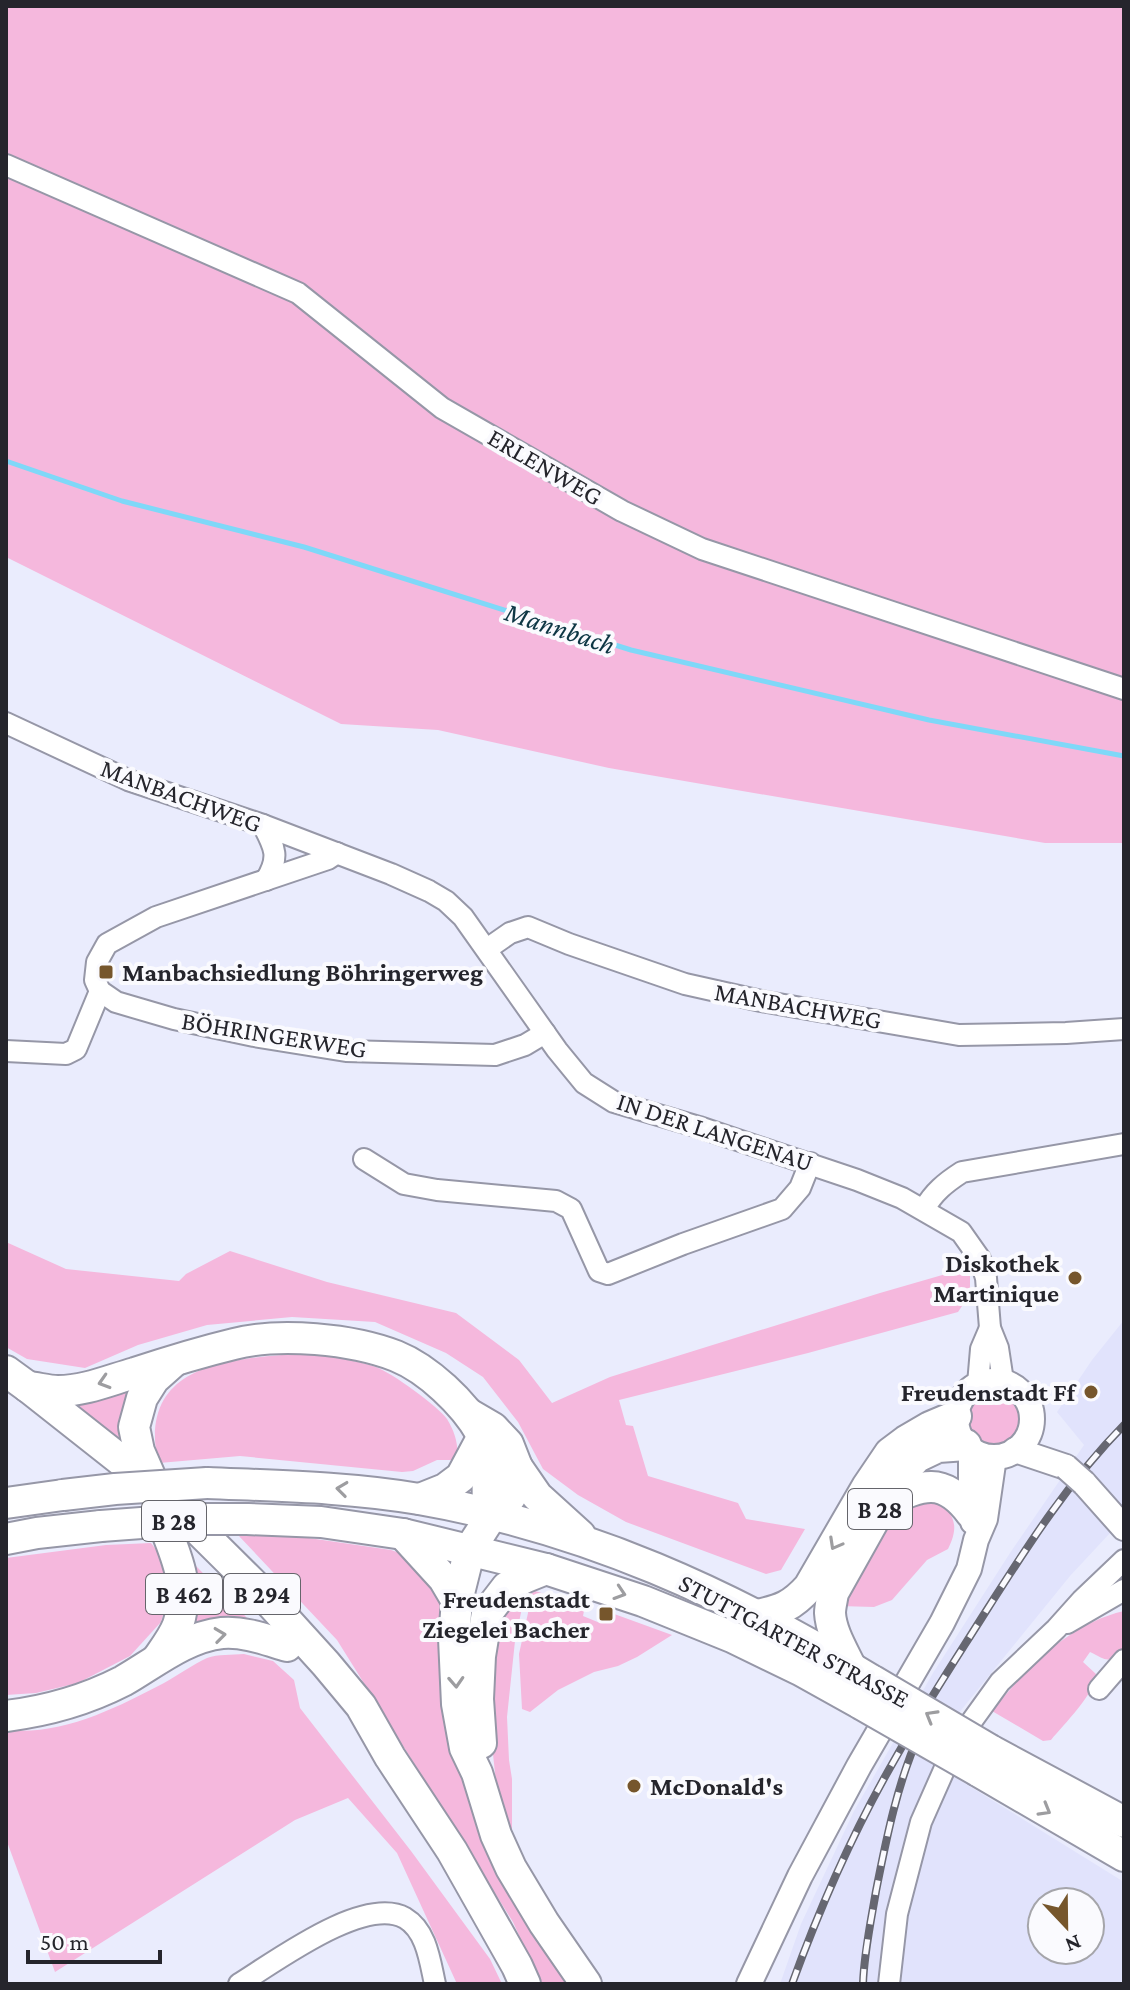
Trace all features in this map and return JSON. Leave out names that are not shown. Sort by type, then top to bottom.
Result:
[{"type":"main road","points":[[13,1383],[57,1391],[81,1389],[238,1342],[292,1338],[353,1344],[398,1357],[427,1375],[476,1425],[489,1457],[487,1503],[492,1515]]},
{"type":"main road","points":[[156,1488],[139,1451],[134,1427],[142,1398],[154,1379],[177,1359]]},
{"type":"main road","name":"B 294","points":[[13,1383],[156,1488],[257,1588],[326,1664],[361,1706],[390,1757],[452,1851],[525,1984]]},
{"type":"main road","name":"B 294","points":[[13,1383],[235,1592],[349,1717],[390,1757]]},
{"type":"main road","name":"B 28","points":[[757,1615],[781,1610],[799,1599],[809,1587],[890,1453],[930,1427],[956,1416]]},
{"type":"main road","points":[[476,1425],[493,1428],[508,1444],[517,1467],[537,1496],[587,1542]]},
{"type":"main road","points":[[420,1499],[445,1489],[461,1477],[476,1425]]},
{"type":"main road","name":"B 28","points":[[862,1684],[838,1641],[832,1623],[833,1593],[898,1477],[917,1457],[938,1447],[987,1450]]},
{"type":"main road","points":[[517,1467],[511,1496],[492,1515],[470,1549],[457,1601],[454,1638],[457,1704],[465,1748],[511,1868],[586,1984]]},
{"type":"main road","name":"STUTTGARTER STRASSE","points":[[6,1503],[115,1489],[207,1483],[324,1487],[420,1499],[492,1515],[587,1542],[694,1584],[757,1615],[984,1760],[1124,1856]]},
{"type":"main road","points":[[883,1503],[916,1488],[939,1486],[961,1498],[974,1526]]},
{"type":"main road","name":"STUTTGARTER STRASSE","points":[[6,1539],[101,1526],[247,1519],[321,1522],[403,1534],[546,1569],[643,1601],[732,1637],[800,1670],[862,1684]]},
{"type":"main road","name":"B 462","points":[[6,1716],[44,1711],[84,1699],[157,1660],[178,1627],[184,1593],[179,1563],[164,1525]]},
{"type":"main road","points":[[403,1534],[444,1579],[457,1601]]},
{"type":"main road","points":[[477,1773],[481,1741],[478,1699],[480,1656],[487,1613],[507,1587],[546,1569]]},
{"type":"main road","points":[[157,1660],[195,1640],[222,1633],[254,1636],[287,1646]]},
{"type":"main road","name":"STUTTGARTER STRASSE","points":[[984,1760],[1124,1822]]},
{"type":"street","name":"ERLENWEG","points":[[6,165],[298,293],[442,408],[622,511],[702,549],[1124,689]]},
{"type":"street","name":"MANBACHWEG","points":[[6,723],[128,780],[337,853],[446,901]]},
{"type":"street","points":[[263,825],[274,847],[274,866],[266,880]]},
{"type":"street","points":[[6,1051],[66,1054],[76,1049],[100,991],[95,980],[97,962],[107,944],[156,917],[328,859],[337,853]]},
{"type":"street","name":"IN DER LANGENAU","points":[[446,901],[463,917],[584,1083],[614,1102],[810,1163],[902,1198],[961,1232],[980,1259],[986,1278],[990,1328],[998,1348],[1003,1381]]},
{"type":"street","name":"MANBACHWEG","points":[[487,949],[510,933],[528,927],[685,984],[761,1001],[959,1035],[1124,1029]]},
{"type":"street","name":"BÖHRINGERWEG","points":[[100,991],[116,1002],[174,1019],[346,1051],[495,1055],[525,1045],[545,1033]]},
{"type":"street","points":[[924,1209],[943,1184],[962,1172],[1124,1144]]},
{"type":"street","points":[[364,1159],[404,1184],[556,1201],[571,1209],[599,1271],[608,1274],[782,1209],[800,1188],[810,1163]]},
{"type":"street","name":"IN DER LANGENAU","points":[[978,1384],[981,1349],[990,1328]]},
{"type":"street","points":[[987,1450],[1025,1441],[1031,1430],[1032,1412],[1025,1396],[1019,1389],[1003,1381],[991,1380],[978,1384],[963,1397],[956,1416],[960,1436],[987,1450],[1075,1475]]},
{"type":"street","points":[[1031,1430],[1122,1518]]},
{"type":"street","points":[[749,1984],[800,1876],[969,1569],[987,1450]]},
{"type":"street","points":[[889,1984],[897,1914],[921,1822],[956,1743],[1000,1682],[1124,1560]]},
{"type":"street","points":[[1056,1629],[1124,1590]]},
{"type":"street","points":[[1099,1689],[1124,1660]]},
{"type":"street","points":[[239,1984],[332,1928],[361,1915],[389,1913],[407,1919],[420,1934],[435,1984]]},
{"type":"shaded area","points":[[6,6],[1124,6],[1124,843],[1045,843],[609,768],[438,730],[341,724],[6,557]]},
{"type":"shaded area","points":[[6,1242],[66,1269],[179,1281],[186,1274],[230,1251],[327,1282],[456,1313],[519,1360],[552,1403],[610,1377],[970,1267],[970,1294],[958,1312],[619,1400],[626,1425],[633,1426],[648,1476],[738,1503],[746,1519],[805,1529],[781,1570],[766,1574],[626,1522],[578,1495],[543,1469],[518,1422],[483,1377],[446,1353],[375,1322],[292,1317],[207,1325],[138,1345],[85,1368],[27,1359],[6,1347]]},
{"type":"shaded area","points":[[1124,1320],[1124,1518],[1070,1576],[958,1714],[932,1763],[1124,1882],[1124,1984],[780,1984],[801,1924],[854,1811],[933,1673],[1084,1445],[1057,1412]]},
{"type":"shaded area","points":[[303,1353],[367,1364],[403,1383],[447,1419],[456,1439],[457,1460],[437,1460],[413,1471],[402,1472],[240,1456],[159,1463],[155,1439],[158,1412],[169,1392],[186,1378],[230,1361]]},
{"type":"shaded area","points":[[130,1383],[127,1449],[70,1403]]},
{"type":"shaded area","points":[[994,1390],[1014,1398],[1022,1418],[1014,1438],[994,1446],[974,1438],[966,1418],[974,1398]]},
{"type":"shaded area","points":[[927,1492],[942,1504],[954,1523],[948,1549],[927,1560],[892,1600],[874,1607],[839,1606],[894,1512]]},
{"type":"shaded area","points":[[238,1535],[295,1536],[391,1550],[414,1558],[444,1586],[449,1704],[575,1984],[541,1984],[513,1922],[337,1640]]},
{"type":"shaded area","points":[[151,1543],[168,1565],[172,1584],[161,1622],[130,1656],[78,1683],[36,1693],[6,1695],[6,1558],[106,1545]]},
{"type":"shaded area","points":[[194,1564],[250,1621],[187,1630]]},
{"type":"shaded area","points":[[535,1591],[585,1606],[583,1616],[600,1623],[606,1611],[672,1635],[637,1657],[594,1672],[558,1690],[530,1712],[522,1709],[519,1654],[528,1613],[528,1596]]},
{"type":"shaded area","points":[[510,1598],[517,1600],[522,1608],[515,1641],[507,1717],[512,1832],[507,1834],[499,1811],[485,1705],[502,1603]]},
{"type":"shaded area","points":[[1124,1611],[1124,1649],[1108,1660],[1090,1652],[1083,1662],[1096,1674],[1094,1682],[1085,1699],[1051,1740],[1043,1741],[992,1711],[1034,1664],[1067,1637],[1104,1617]]},
{"type":"shaded area","points":[[244,1654],[273,1661],[294,1680],[300,1708],[411,1851],[490,1959],[502,1984],[457,1984],[397,1853],[348,1798],[295,1820],[55,1972],[6,1839],[6,1730],[48,1729],[88,1718],[164,1683],[207,1658]]},
{"type":"waterway","name":"Mannbach","points":[[6,461],[122,501],[304,547],[631,650],[929,720],[1124,756]]},
{"type":"railway","points":[[792,1984],[852,1841],[916,1723],[1047,1518],[1083,1470],[1124,1425]]},
{"type":"railway","points":[[863,1984],[868,1937],[889,1831],[905,1770],[920,1733]]},
{"type":"place","name":"Manbachsiedlung Böhringerweg","points":[[106,972]]},
{"type":"place","name":"Diskothek Martinique","points":[[1075,1278]]},
{"type":"place","name":"Freudenstadt Ff","points":[[1091,1392]]},
{"type":"place","name":"Freudenstadt Ziegelei Bacher","points":[[606,1614]]},
{"type":"place","name":"McDonald's","points":[[634,1786]]}]
